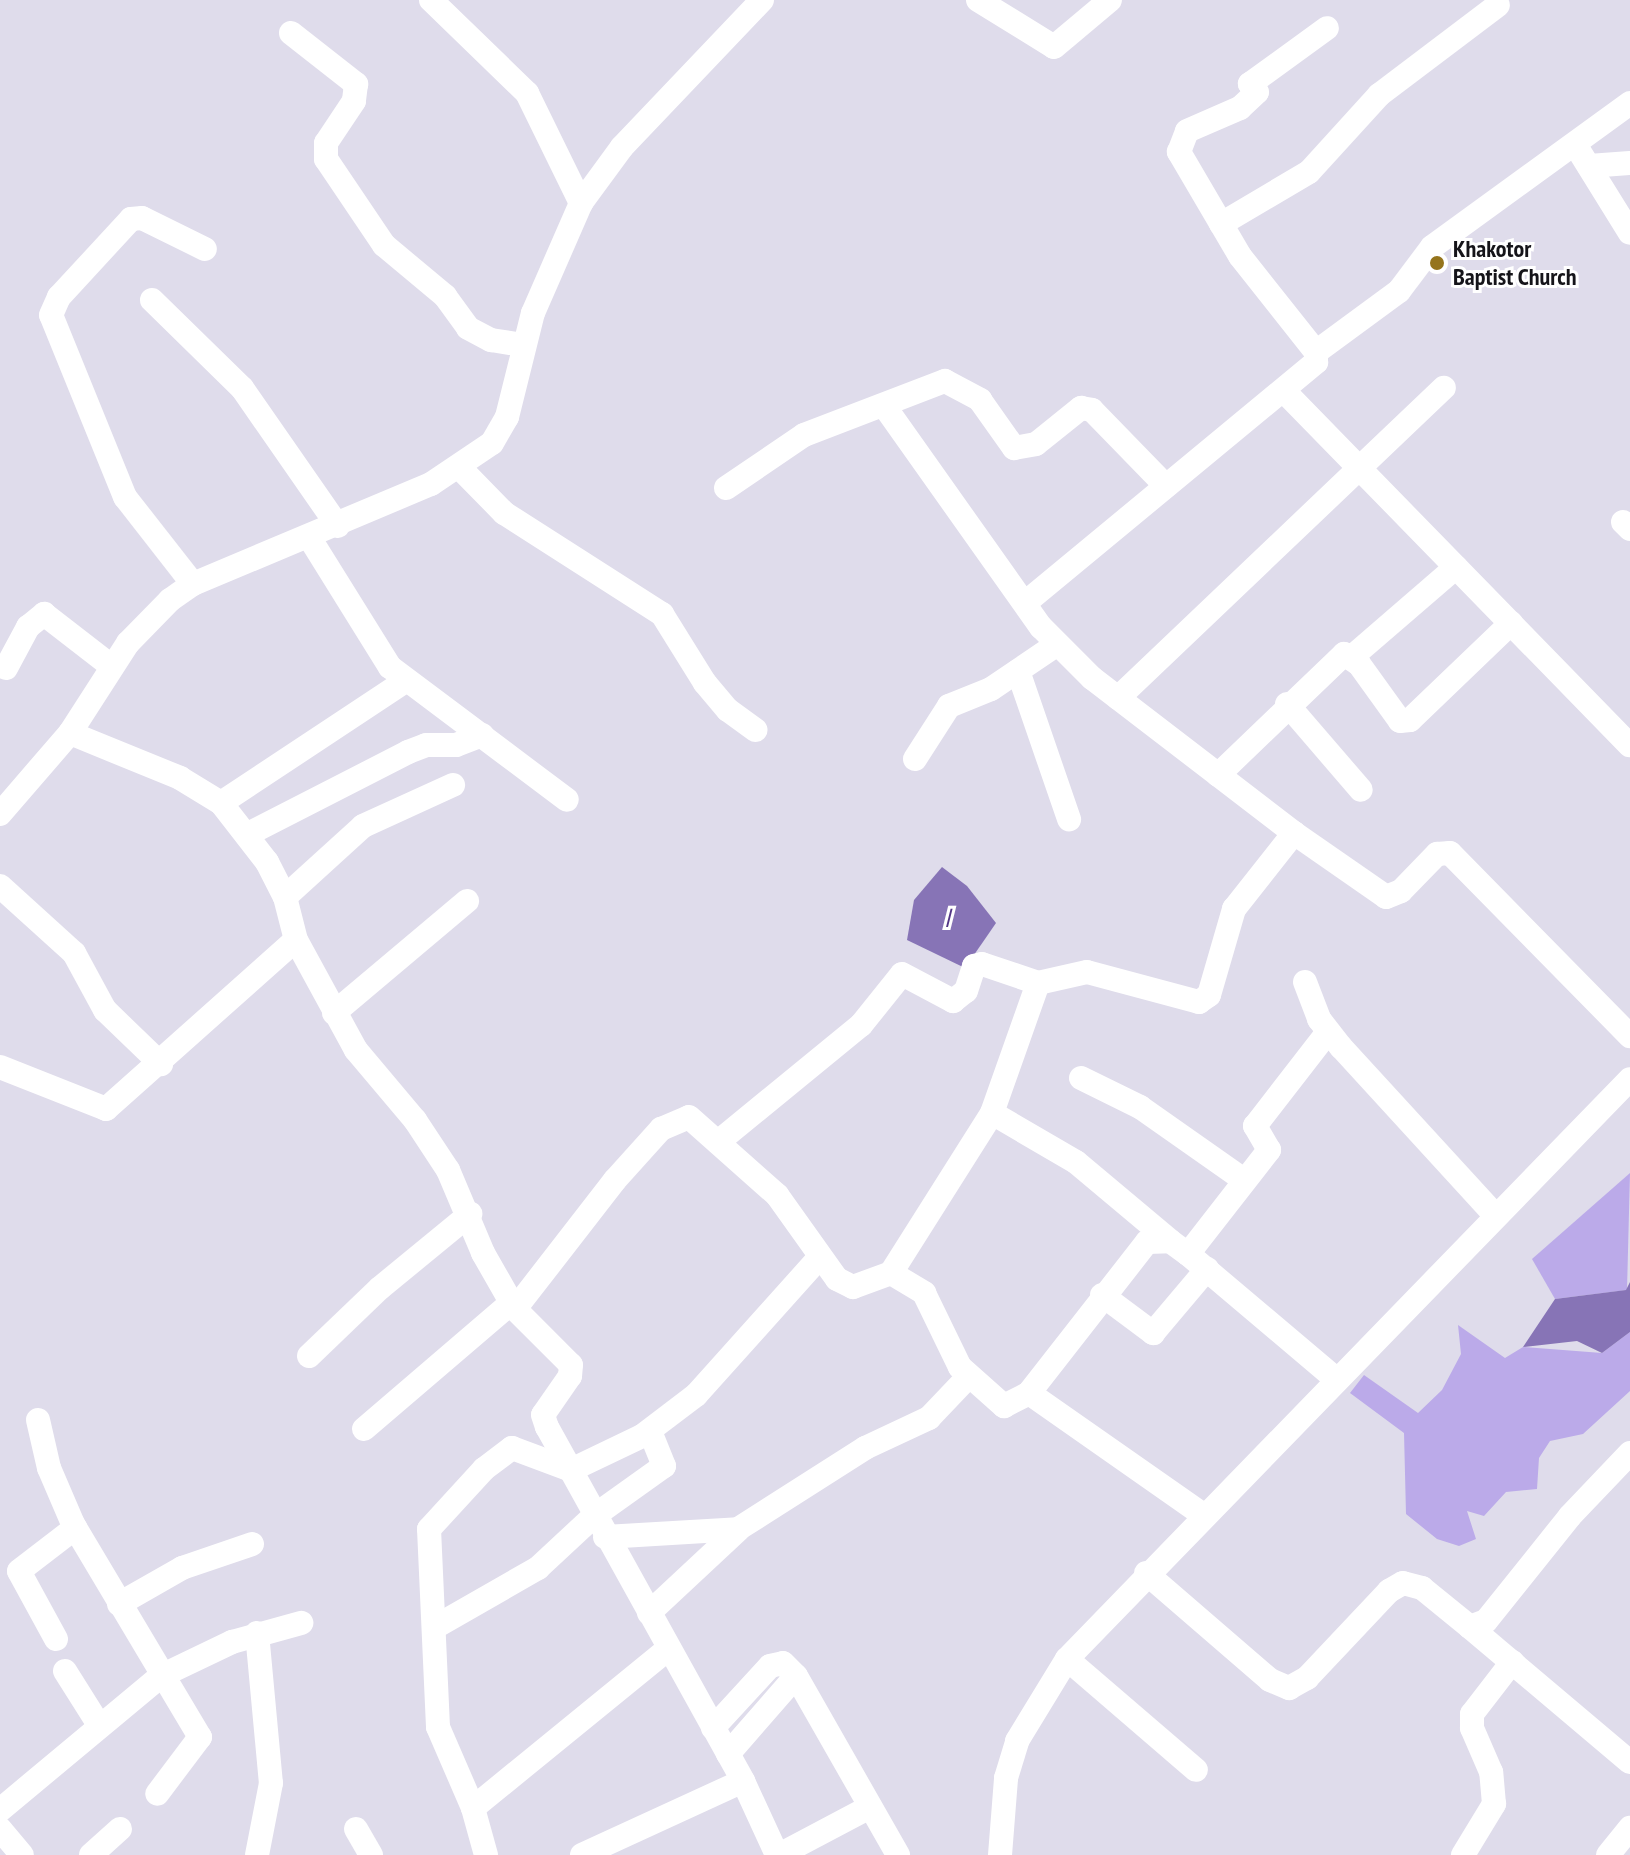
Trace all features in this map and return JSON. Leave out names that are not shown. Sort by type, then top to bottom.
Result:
[{"type":"street","points":[[431,0],[527,93],[581,203]]},
{"type":"street","points":[[0,814],[70,733],[111,666],[147,622],[193,584],[338,526],[460,468],[501,430],[524,345],[581,203],[622,147],[762,0]]},
{"type":"street","points":[[978,0],[1054,47],[1110,0]]},
{"type":"street","points":[[1221,224],[1309,172],[1379,95],[1498,5]]},
{"type":"street","points":[[1025,603],[1316,362],[1316,352],[1240,256],[1179,152],[1180,139],[1240,108],[1257,92],[1250,84],[1327,28]]},
{"type":"street","points":[[291,33],[356,84],[354,101],[326,143],[326,159],[384,245],[445,296],[468,328],[491,340],[524,345]]},
{"type":"street","points":[[1316,352],[1399,291],[1432,247],[1583,156],[1630,103]]},
{"type":"street","points":[[1583,156],[1630,163]]},
{"type":"street","points":[[1583,156],[1630,233]]},
{"type":"street","points":[[193,584],[125,497],[51,315],[59,297],[131,219],[142,218],[205,249]]},
{"type":"street","points":[[152,300],[242,388],[338,526]]},
{"type":"street","points":[[726,488],[804,435],[885,407],[945,381],[980,400],[1009,442],[1024,449],[1081,408],[1092,410],[1166,486]]},
{"type":"street","points":[[1118,698],[1362,471],[1444,388]]},
{"type":"street","points":[[1284,391],[1630,745]]},
{"type":"street","points":[[885,407],[1056,645],[1118,698],[1294,833],[1386,897],[1401,891],[1437,854],[1450,853],[1630,1036]]},
{"type":"street","points":[[460,468],[504,513],[589,569],[627,587],[662,614],[705,683],[728,710],[756,730]]},
{"type":"street","points":[[309,537],[374,648],[405,681],[567,800]]},
{"type":"street","points":[[1353,656],[1456,567]]},
{"type":"street","points":[[6,668],[28,627],[44,614],[111,666]]},
{"type":"street","points":[[1218,775],[1287,704],[1344,654],[1353,656],[1400,721],[1410,720],[1511,623]]},
{"type":"street","points":[[915,759],[949,706],[1018,671],[1056,645]]},
{"type":"street","points":[[1018,671],[1069,819]]},
{"type":"street","points":[[221,803],[405,681]]},
{"type":"street","points":[[1287,704],[1361,790]]},
{"type":"street","points":[[70,733],[180,778],[221,803],[248,834],[285,897],[296,940],[356,1050],[415,1120],[470,1214],[483,1253],[514,1306],[571,1365],[570,1376],[548,1402],[429,1529],[438,1727],[473,1808],[486,1855]]},
{"type":"street","points":[[248,834],[408,752],[426,745],[456,745],[482,735]]},
{"type":"street","points":[[285,897],[363,826],[453,785]]},
{"type":"street","points":[[718,1142],[861,1025],[902,974],[953,1001],[966,991],[974,966],[982,964],[1009,969],[1038,983],[1087,972],[1199,1002],[1209,995],[1234,909],[1294,833]]},
{"type":"street","points":[[0,886],[74,953],[105,1010],[161,1064]]},
{"type":"street","points":[[334,1013],[467,901]]},
{"type":"street","points":[[0,1067],[106,1109],[161,1064],[296,940]]},
{"type":"street","points":[[1305,982],[1328,1032],[1496,1216]]},
{"type":"street","points":[[364,1429],[514,1306],[661,1129],[689,1117],[777,1195],[837,1279],[853,1287],[891,1273],[992,1113],[1038,983]]},
{"type":"street","points":[[1102,1295],[1153,1333],[1188,1254],[1269,1150],[1255,1126],[1328,1032]]},
{"type":"street","points":[[1081,1078],[1140,1107],[1244,1180]]},
{"type":"street","points":[[1000,1855],[1006,1778],[1017,1741],[1067,1659],[1146,1573],[1630,1079]]},
{"type":"street","points":[[992,1113],[1076,1162],[1336,1379]]},
{"type":"street","points":[[309,1356],[380,1288],[470,1214]]},
{"type":"street","points":[[891,1273],[924,1293],[945,1341],[969,1376],[1004,1406],[1029,1393],[1141,1247],[1188,1254]]},
{"type":"street","points":[[571,1470],[650,1431],[714,1377],[820,1257]]},
{"type":"street","points":[[649,1613],[738,1529],[865,1448],[929,1418],[969,1376]]},
{"type":"street","points":[[1029,1393],[1203,1515]]},
{"type":"street","points":[[548,1402],[543,1415],[600,1526],[743,1781],[778,1855],[870,1807]]},
{"type":"street","points":[[38,1420],[49,1468],[75,1528],[200,1737],[157,1794]]},
{"type":"street","points":[[435,1627],[538,1568],[600,1526],[664,1466],[650,1431]]},
{"type":"street","points":[[497,1458],[512,1448],[526,1449],[571,1470]]},
{"type":"street","points":[[1470,1627],[1486,1621],[1570,1516],[1630,1453]]},
{"type":"street","points":[[600,1526],[738,1529]]},
{"type":"street","points":[[56,1639],[19,1571],[75,1528]]},
{"type":"street","points":[[119,1604],[182,1568],[252,1544]]},
{"type":"street","points":[[1146,1573],[1270,1680],[1289,1688],[1307,1678],[1389,1591],[1403,1583],[1422,1588],[1630,1762]]},
{"type":"street","points":[[0,1810],[161,1676],[257,1633],[301,1623]]},
{"type":"street","points":[[257,1633],[271,1783],[257,1855]]},
{"type":"street","points":[[473,1808],[669,1648]]},
{"type":"street","points":[[1067,1659],[1196,1770]]},
{"type":"street","points":[[713,1728],[775,1661],[796,1676],[898,1855]]},
{"type":"street","points":[[1463,1855],[1494,1804],[1491,1772],[1472,1728],[1472,1714],[1512,1662]]},
{"type":"street","points":[[65,1671],[99,1725]]},
{"type":"street","points":[[728,1754],[796,1676]]},
{"type":"street","points":[[582,1855],[611,1849],[743,1781]]},
{"type":"street","points":[[1608,1855],[1630,1828]]},
{"type":"street","points":[[0,1829],[22,1855]]},
{"type":"street","points":[[91,1855],[120,1829]]},
{"type":"street","points":[[356,1829],[371,1855]]},
{"type":"shaded area","points":[[1630,1173],[1627,1290],[1555,1299],[1532,1259]]},
{"type":"shaded area","points":[[1458,1325],[1505,1358],[1523,1347],[1602,1353],[1630,1332],[1630,1391],[1583,1434],[1550,1441],[1539,1458],[1537,1489],[1506,1492],[1484,1516],[1467,1511],[1476,1539],[1459,1546],[1437,1539],[1406,1514],[1404,1433],[1350,1393],[1364,1375],[1418,1413],[1442,1390],[1461,1354]]},
{"type":"water","name":"I","points":[[942,867],[967,886],[996,923],[965,968],[907,940],[914,900]]},
{"type":"water","points":[[1630,1282],[1630,1332],[1602,1353],[1577,1341],[1523,1347],[1555,1299],[1626,1290]]},
{"type":"place","name":"Khakotor Baptist Church","points":[[1437,263]]}]
